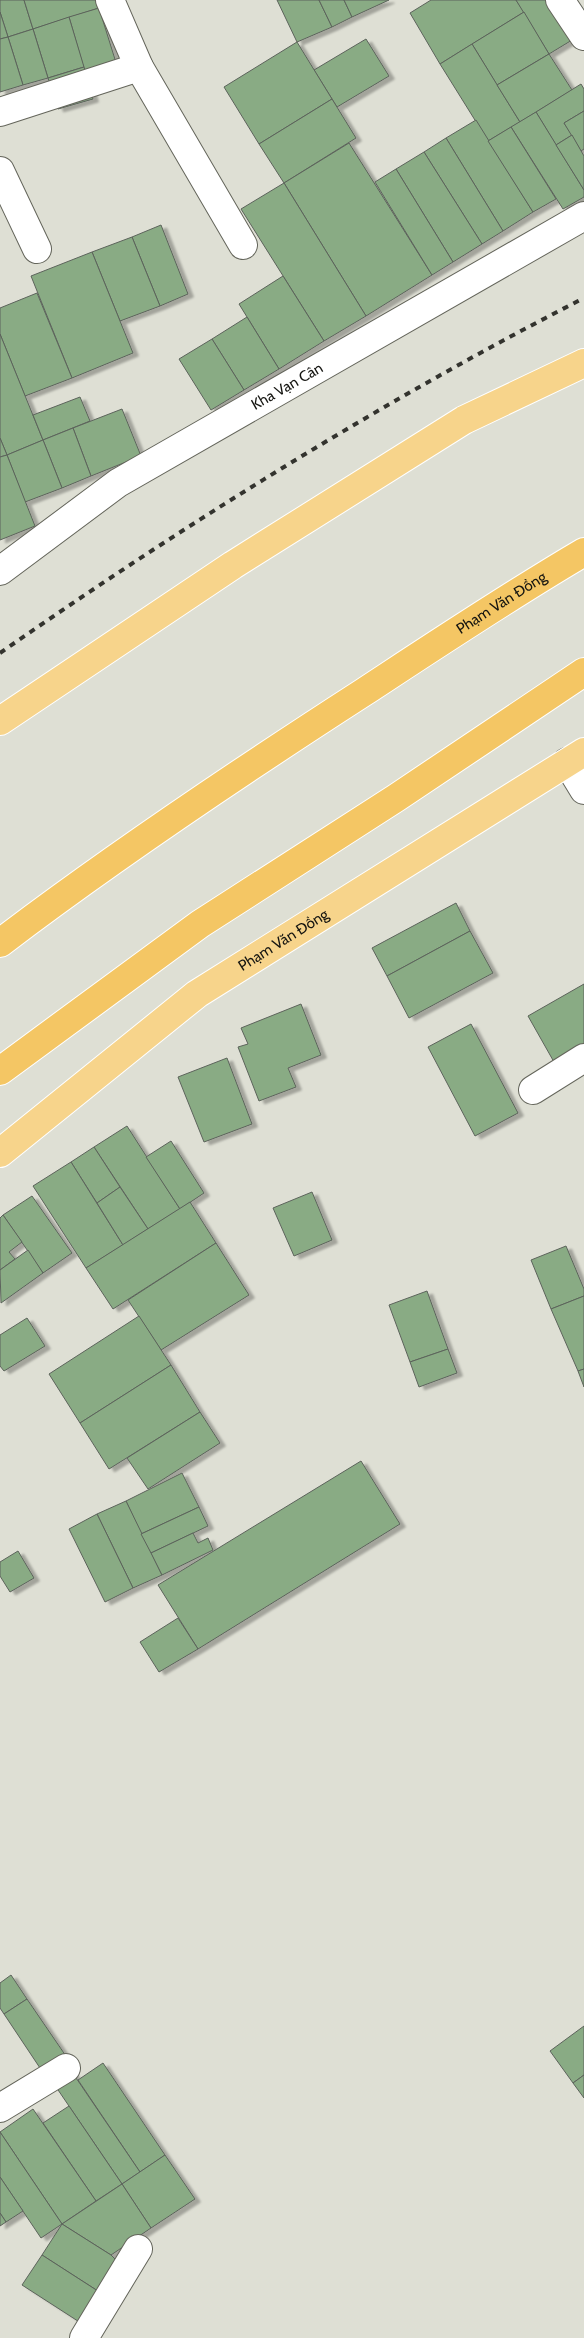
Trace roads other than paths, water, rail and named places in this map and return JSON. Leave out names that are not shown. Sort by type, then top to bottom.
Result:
[{"type":"highway","name":"Phạm Văn Đồng","points":[[0,944],[75,886],[282,745],[528,585],[584,552]]},
{"type":"highway","points":[[0,1071],[200,924],[396,798],[584,672]]},
{"type":"main road","points":[[0,721],[233,565],[464,420],[584,363]]},
{"type":"main road","name":"Phạm Văn Đồng","points":[[0,1153],[197,994],[576,757]]},
{"type":"street","points":[[110,0],[139,67],[243,245]]},
{"type":"street","points":[[560,0],[584,36]]},
{"type":"street","points":[[0,112],[139,67]]},
{"type":"street","points":[[0,171],[37,249]]},
{"type":"street","name":"Kha Vạn Cân","points":[[0,571],[118,483],[584,216]]},
{"type":"street","points":[[576,757],[584,790]]},
{"type":"street","points":[[532,1090],[584,1058]]},
{"type":"street","points":[[0,2108],[66,2068]]},
{"type":"street","points":[[84,2338],[138,2249]]},
{"type":"railway","points":[[0,653],[142,557],[286,466],[433,379],[584,298]]}]
